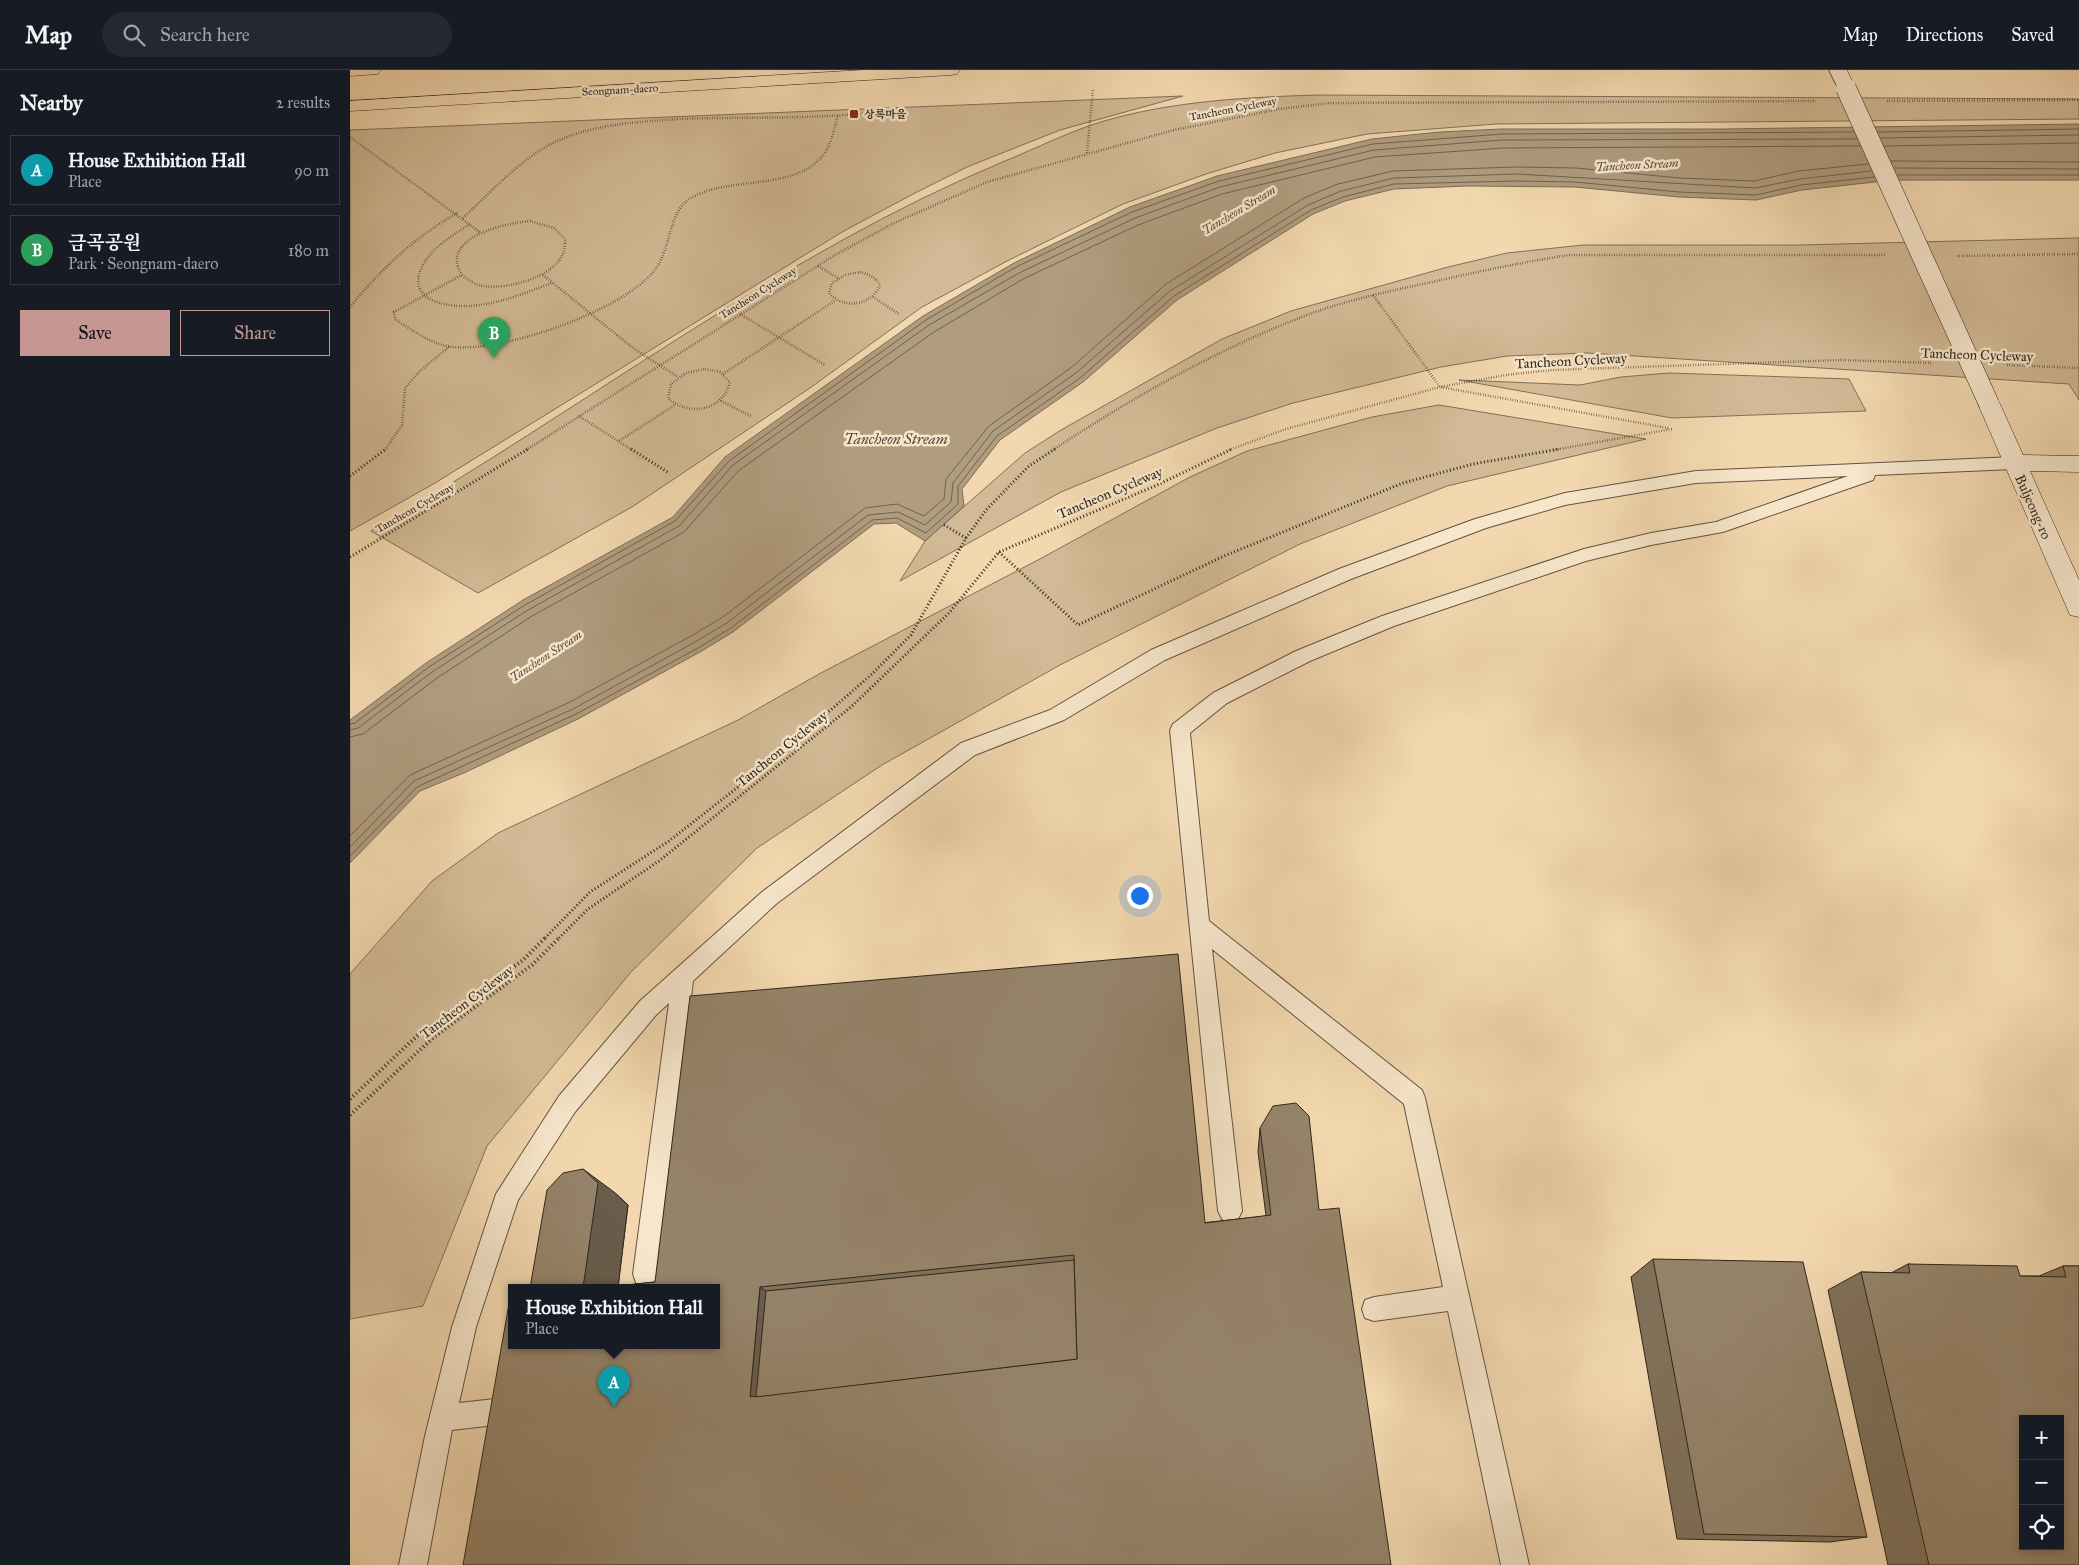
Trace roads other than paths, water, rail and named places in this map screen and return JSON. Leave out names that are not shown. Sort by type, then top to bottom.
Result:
[{"type":"main road","points":[[350,71],[372,70]]},
{"type":"main road","name":"Seongnam-daero","points":[[350,106],[951,70]]},
{"type":"main road","name":"Buljeong-ro","points":[[1838,70],[2079,608]]},
{"type":"main road","points":[[2014,464],[2079,464]]},
{"type":"lane","points":[[413,1565],[442,1418],[464,1327],[508,1194],[567,1104],[648,1008],[769,898],[968,749],[1057,715],[1158,655],[1345,574],[1481,522],[1565,499],[1696,477],[2014,464]]},
{"type":"lane","points":[[1230,1211],[1180,730],[1220,698],[1303,656],[1388,621],[1584,555],[1651,539],[1717,528],[1889,469]]},
{"type":"lane","points":[[1199,926],[1414,1098],[1515,1565]]},
{"type":"lane","points":[[645,1274],[683,976]]},
{"type":"lane","points":[[1374,1309],[1457,1298]]},
{"type":"lane","points":[[442,1418],[512,1410]]},
{"type":"water","name":"Tancheon Stream","points":[[2079,124],[2079,180],[1893,180],[1802,190],[1756,200],[1679,197],[1575,187],[1468,186],[1394,189],[1345,201],[1313,214],[1177,300],[1083,382],[1000,440],[962,489],[964,506],[925,541],[896,523],[874,524],[733,632],[700,652],[578,719],[466,772],[420,791],[350,863],[350,720],[426,663],[523,600],[673,517],[725,457],[923,316],[1014,263],[1130,207],[1217,176],[1372,139],[1439,132],[1502,129],[1722,129]]},
{"type":"place","name":"상록마을","points":[[854,114]]},
{"type":"place","name":"금곡공원","points":[[494,358]]},
{"type":"place","name":"House Exhibition Hall","points":[[614,1407]]}]
